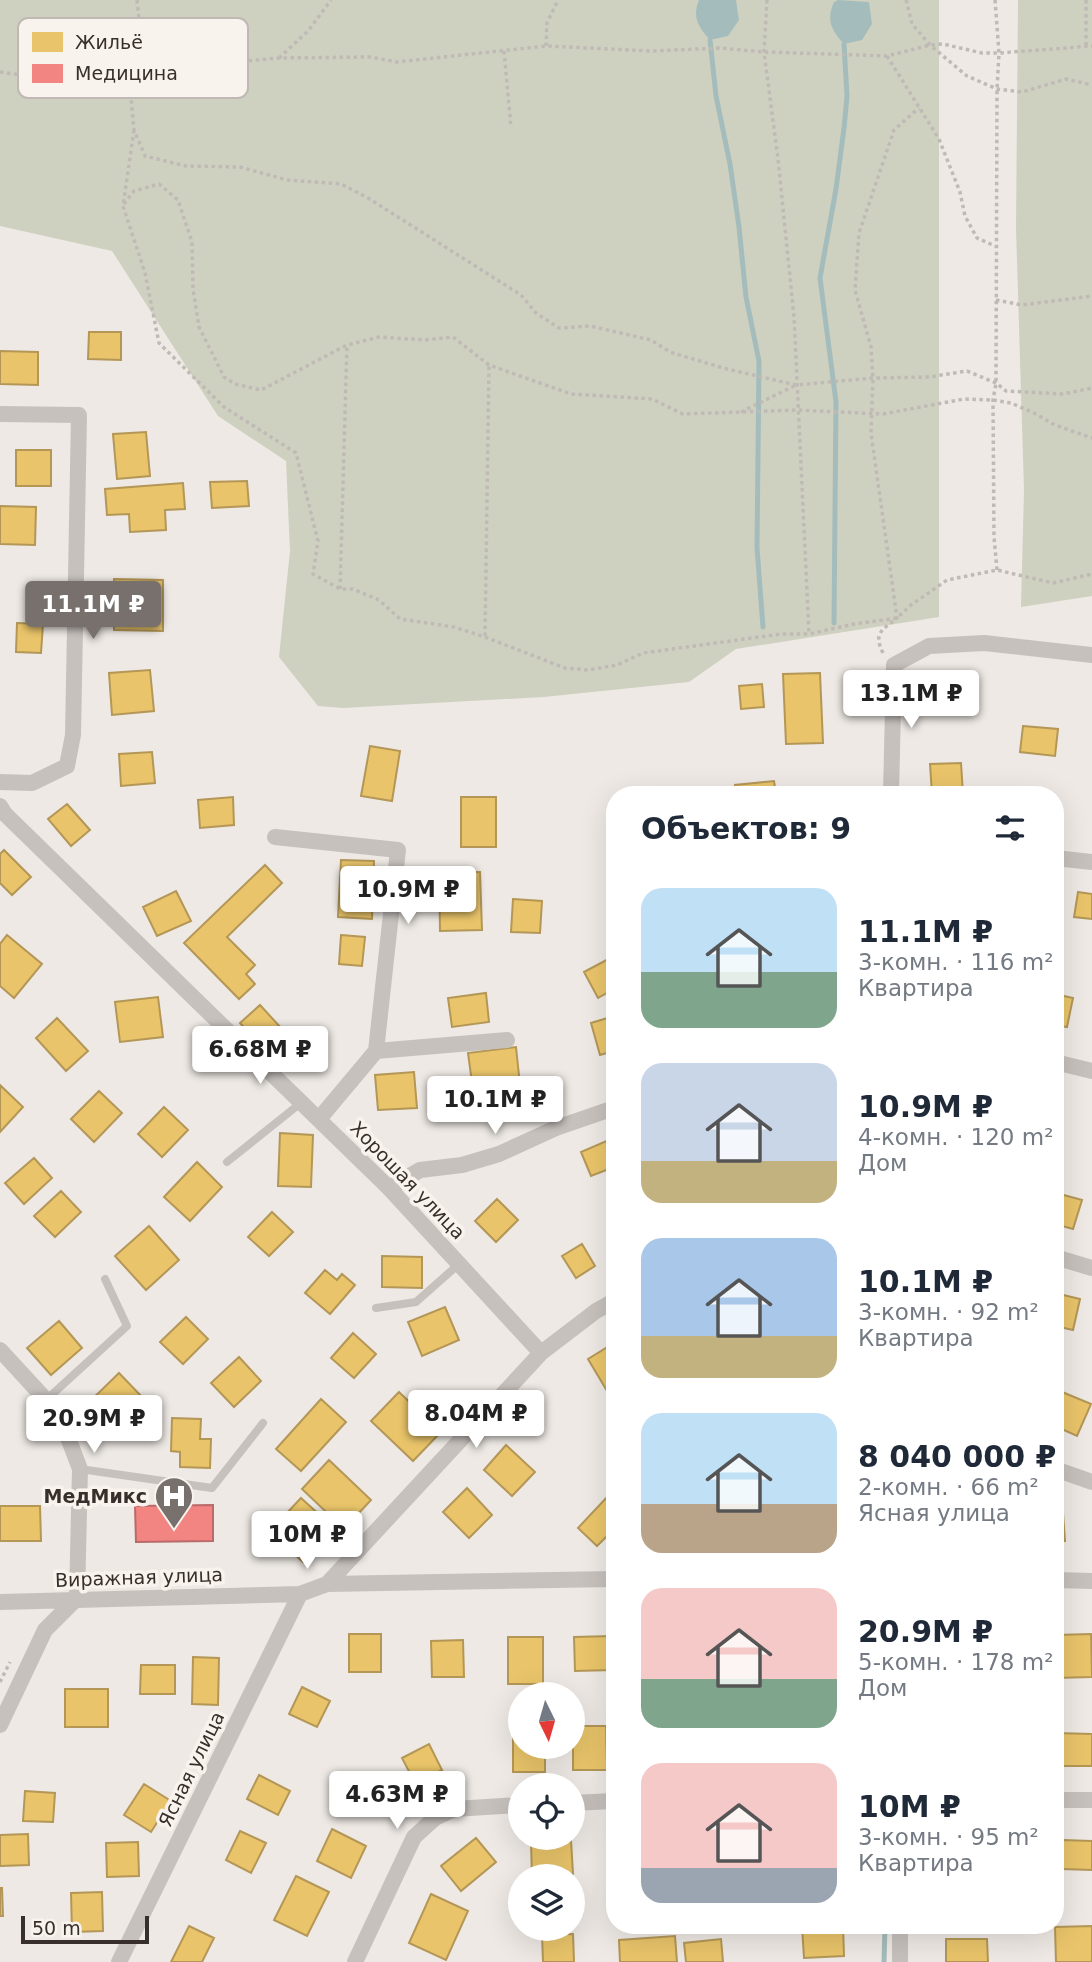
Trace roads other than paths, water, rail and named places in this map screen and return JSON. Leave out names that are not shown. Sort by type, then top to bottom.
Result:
[{"type":"street","points":[[0,414],[79,415],[73,735],[67,766],[32,783],[0,782]]},
{"type":"street","points":[[891,786],[894,665],[929,646],[984,643],[1092,655]]},
{"type":"street","name":"Хорошая улица","points":[[0,806],[5,814],[389,1188],[541,1353]]},
{"type":"street","points":[[275,837],[398,850],[376,1051],[319,1119]]},
{"type":"street","points":[[1064,859],[1092,862]]},
{"type":"street","points":[[376,1051],[507,1040]]},
{"type":"street","points":[[1064,1064],[1092,1071]]},
{"type":"street","points":[[389,1188],[421,1170],[462,1165],[499,1154],[556,1128],[606,1111]]},
{"type":"street","points":[[1064,1260],[1092,1268]]},
{"type":"street","points":[[327,1584],[541,1353],[606,1305]]},
{"type":"street","points":[[0,1350],[47,1399],[62,1422],[80,1469],[77,1598],[45,1630],[0,1725]]},
{"type":"street","points":[[1064,1472],[1092,1482]]},
{"type":"street","name":"Виражная улица","points":[[0,1602],[300,1594],[327,1584],[606,1578]]},
{"type":"street","points":[[1064,1580],[1092,1581]]},
{"type":"street","name":"Ясная улица","points":[[119,1962],[300,1594]]},
{"type":"street","points":[[1064,1800],[1092,1800]]},
{"type":"street","points":[[585,1802],[606,1801]]},
{"type":"street","points":[[355,1962],[414,1837],[435,1818],[454,1809],[508,1806]]},
{"type":"street","points":[[900,1934],[900,1962]]},
{"type":"lane","points":[[227,1162],[302,1102]]},
{"type":"lane","points":[[376,1308],[416,1302],[459,1264]]},
{"type":"lane","points":[[47,1399],[127,1326],[105,1279]]},
{"type":"lane","points":[[80,1469],[212,1488],[263,1423]]},
{"type":"water","points":[[699,0],[736,0],[739,20],[728,36],[710,40],[699,26],[696,17]]},
{"type":"water","points":[[834,2],[869,2],[872,24],[862,40],[844,44],[836,34],[830,14]]},
{"type":"waterway","points":[[710,40],[716,96],[739,227],[746,297],[759,361],[757,548],[763,627]]},
{"type":"waterway","points":[[834,623],[836,402],[820,278],[844,128],[847,96],[844,44]]},
{"type":"waterway","points":[[884,1962],[885,1934]]},
{"type":"place","name":"МедМикс","points":[[174,1530]]}]
